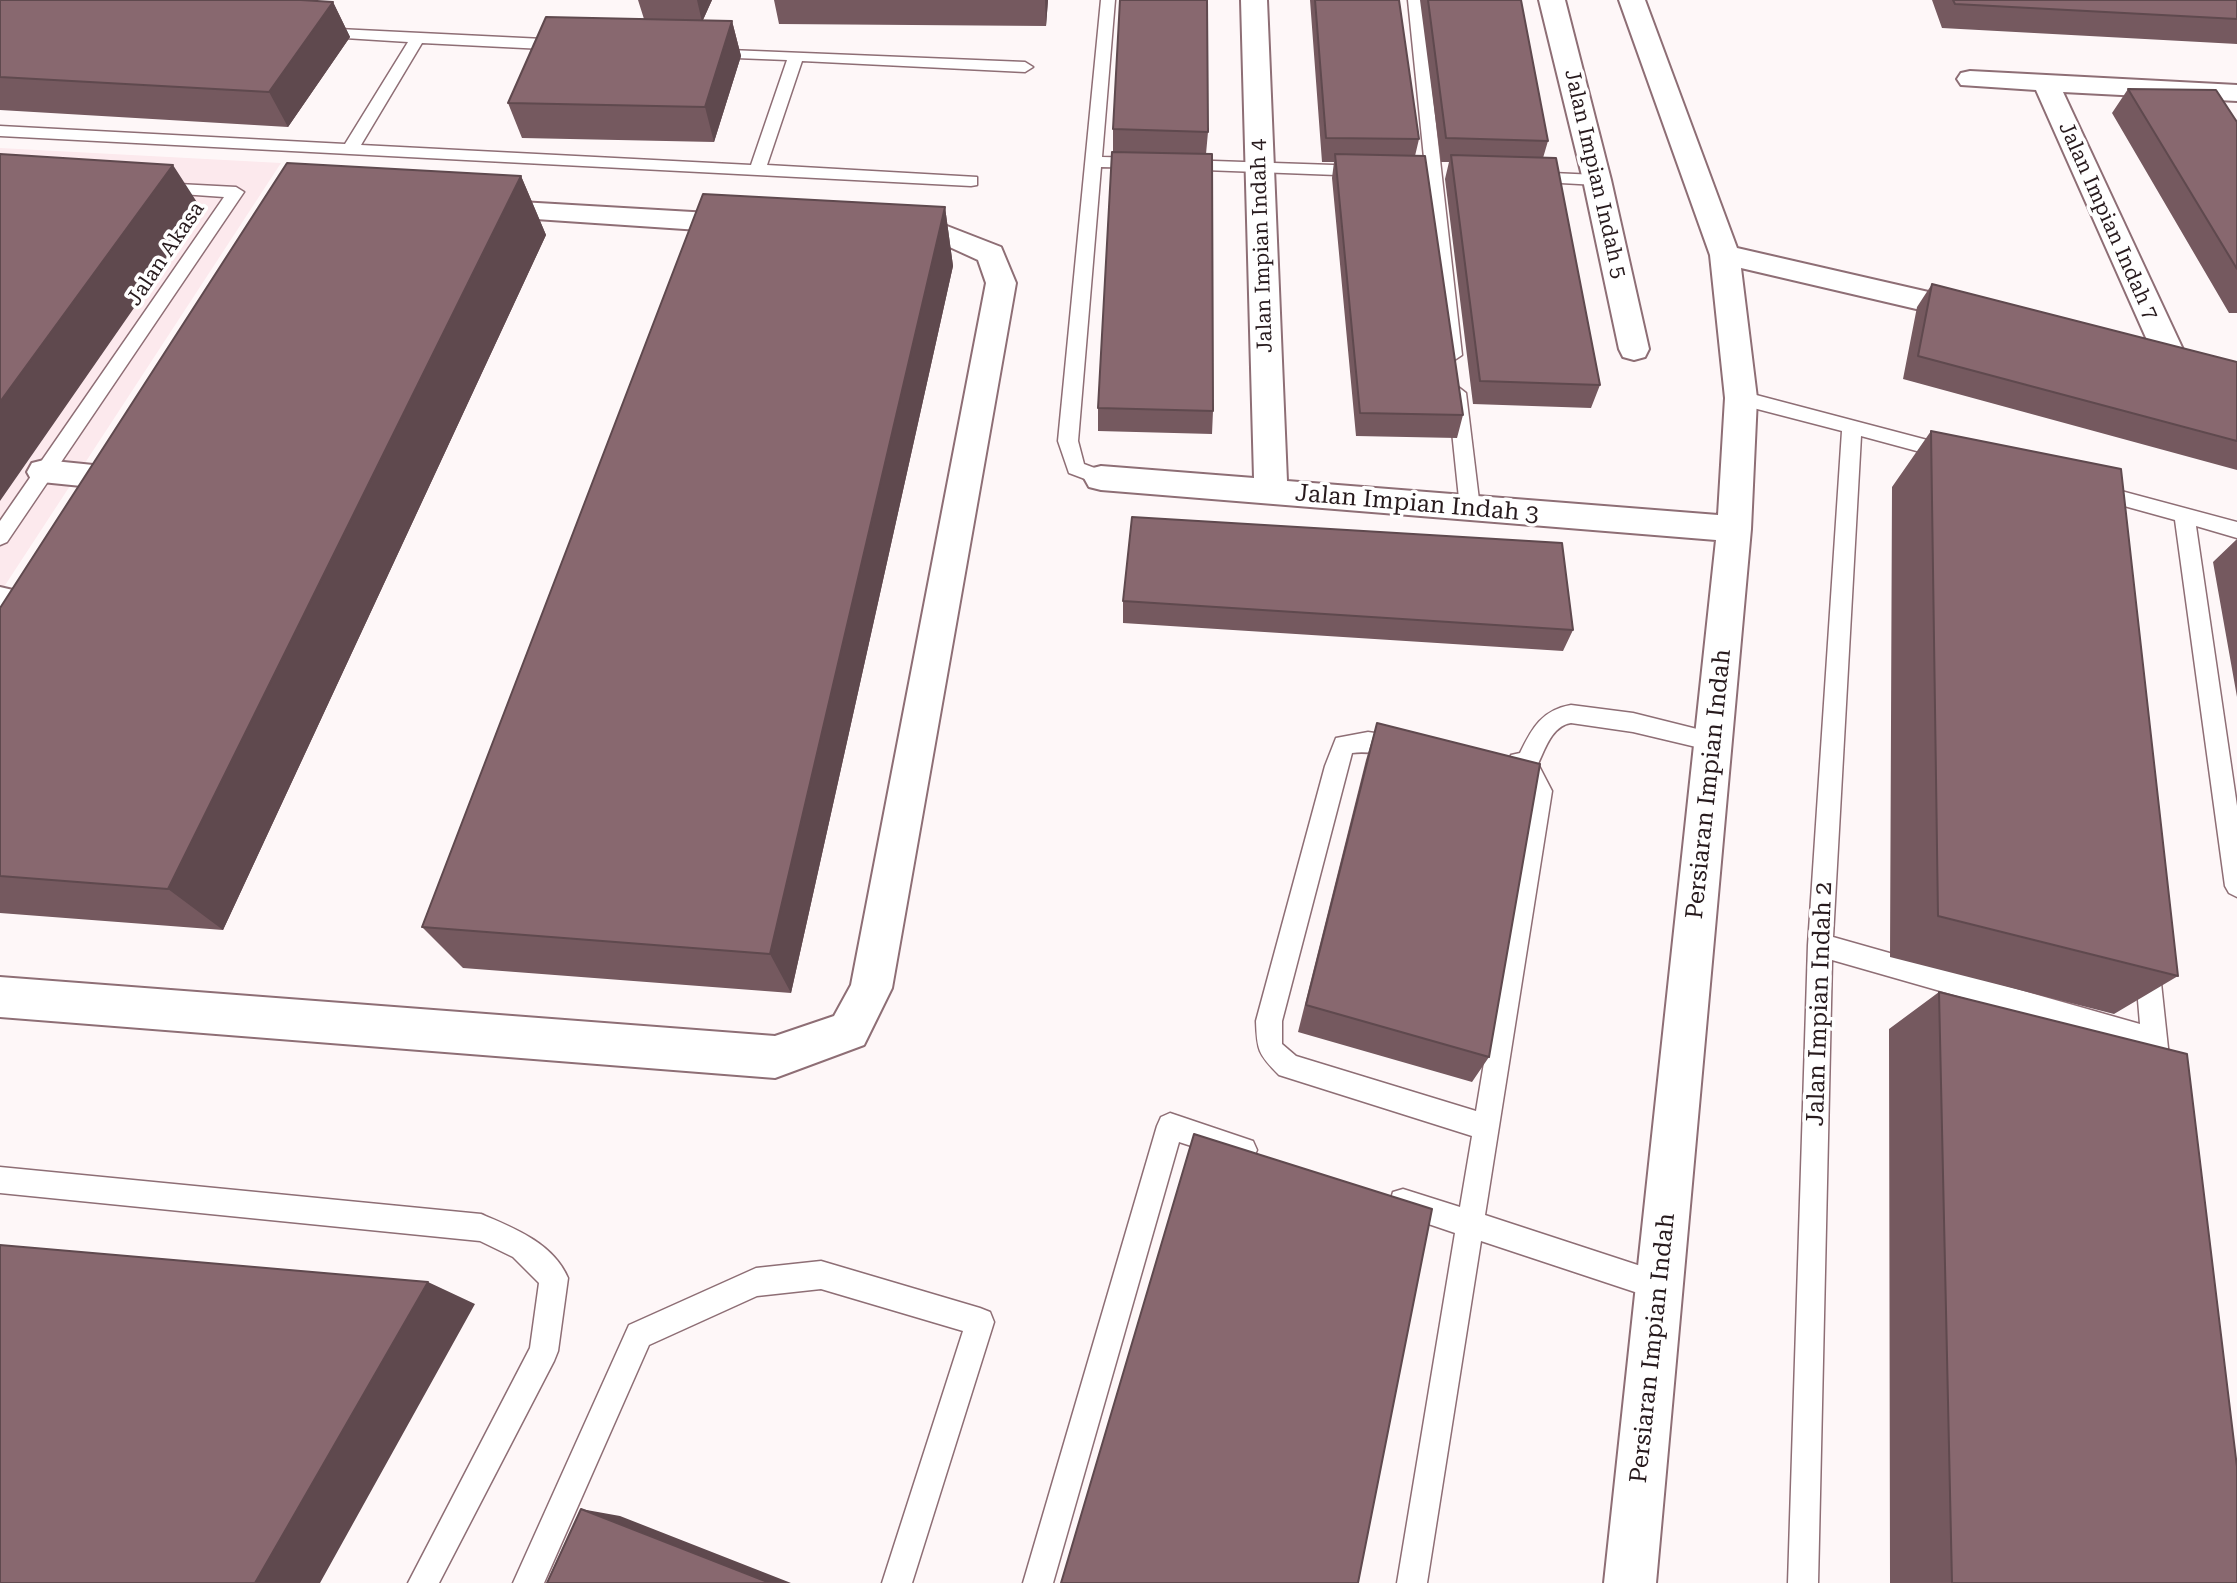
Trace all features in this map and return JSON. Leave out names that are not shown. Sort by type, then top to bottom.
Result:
[{"type":"street","name":"Jalan Impian Indah 4","points":[[1254,0],[1271,492]]},
{"type":"street","name":"Jalan Impian Indah 5","points":[[1552,0],[1597,180],[1634,349]]},
{"type":"street","name":"Persiaran Impian Indah","points":[[1630,1583],[1734,529],[1741,398],[1725,255],[1632,0]]},
{"type":"street","points":[[1970,79],[2225,99]]},
{"type":"street","name":"Jalan Impian Indah 7","points":[[2046,83],[2184,361],[2130,349]]},
{"type":"street","points":[[464,208],[767,225]]},
{"type":"street","points":[[0,997],[775,1057],[849,1031],[871,988],[1001,283],[990,254],[947,235],[878,232]]},
{"type":"street","points":[[1725,255],[1995,318]]},
{"type":"street","points":[[44,472],[101,476]]},
{"type":"street","name":"Jalan Impian Indah 3","points":[[1101,478],[1734,529]]},
{"type":"lane","points":[[1101,478],[1076,468],[1068,441],[1091,162],[1108,0]]},
{"type":"lane","points":[[1415,0],[1470,508]]},
{"type":"lane","points":[[305,32],[579,46]]},
{"type":"lane","points":[[349,149],[416,38]]},
{"type":"lane","points":[[687,51],[1025,67]]},
{"type":"lane","points":[[758,169],[796,56]]},
{"type":"lane","points":[[0,131],[971,181]]},
{"type":"lane","points":[[1091,162],[1380,172]]},
{"type":"lane","points":[[1515,177],[1597,180]]},
{"type":"lane","name":"Jalan Akasa","points":[[0,537],[236,192],[147,187]]},
{"type":"lane","points":[[184,212],[200,190]]},
{"type":"lane","points":[[1741,398],[1971,458]]},
{"type":"lane","name":"Jalan Impian Indah 2","points":[[1804,1583],[1820,944],[1852,426]]},
{"type":"lane","points":[[2077,487],[2237,530]]},
{"type":"lane","points":[[2104,494],[2106,521]]},
{"type":"lane","points":[[2184,515],[2237,886]]},
{"type":"lane","points":[[1526,765],[1547,725],[1560,715],[1588,714],[1713,741]]},
{"type":"lane","points":[[1423,747],[1368,741],[1344,745],[1332,779],[1269,1021],[1270,1049],[1288,1066],[1488,1129]]},
{"type":"lane","points":[[1412,1583],[1541,791],[1526,765],[1490,755]]},
{"type":"lane","points":[[1820,944],[2154,1040]]},
{"type":"lane","points":[[2145,944],[2160,1094]]},
{"type":"lane","points":[[1038,1583],[1170,1126],[1262,1156]]},
{"type":"lane","points":[[0,1180],[481,1228],[523,1247],[554,1278],[544,1351],[423,1583]]},
{"type":"lane","points":[[1380,1195],[1659,1286]]},
{"type":"lane","points":[[528,1583],[639,1335],[757,1282],[821,1275],[980,1322],[897,1583]]},
{"type":"shaded area","points":[[0,148],[281,163],[0,593]]},
{"type":"building","points":[[0,0],[333,2],[269,92],[0,77]]},
{"type":"building","points":[[1120,0],[1207,0],[1208,132],[1113,129]]},
{"type":"building","points":[[1315,0],[1399,0],[1419,139],[1326,138]]},
{"type":"building","points":[[1428,0],[1521,0],[1548,141],[1446,138]]},
{"type":"building","points":[[1953,0],[2237,0],[2237,19],[1955,4]]},
{"type":"building","points":[[546,17],[732,21],[705,107],[508,103]]},
{"type":"building","points":[[2128,89],[2216,90],[2237,122],[2237,269]]},
{"type":"building","points":[[1112,152],[1212,154],[1213,411],[1098,408]]},
{"type":"building","points":[[0,154],[173,165],[0,402]]},
{"type":"building","points":[[1335,154],[1425,156],[1463,415],[1360,413]]},
{"type":"building","points":[[1451,155],[1556,158],[1600,385],[1480,381]]},
{"type":"building","points":[[287,163],[521,176],[168,889],[0,876],[0,608]]},
{"type":"building","points":[[703,194],[945,207],[770,954],[422,927]]},
{"type":"building","points":[[1932,284],[2237,362],[2237,441],[1918,356]]},
{"type":"building","points":[[1931,431],[2121,469],[2178,976],[1938,916]]},
{"type":"building","points":[[1132,517],[1562,543],[1573,630],[1123,601]]},
{"type":"building","points":[[1377,723],[1540,764],[1489,1057],[1306,1005]]},
{"type":"building","points":[[1939,992],[2187,1054],[2237,1467],[2237,1583],[1952,1583]]},
{"type":"building","points":[[1194,1134],[1432,1209],[1358,1583],[1061,1583]]},
{"type":"building","points":[[0,1245],[428,1282],[255,1583],[0,1583]]},
{"type":"building","points":[[581,1509],[770,1583],[547,1583]]}]
